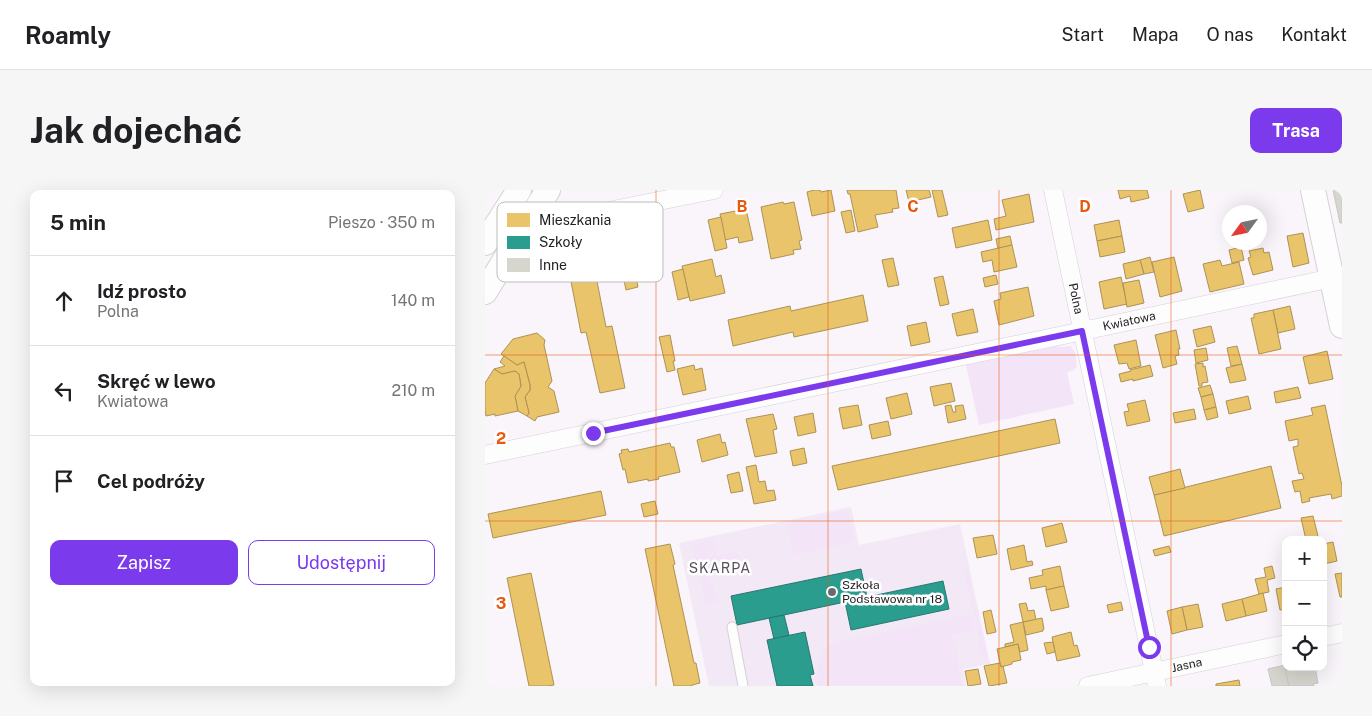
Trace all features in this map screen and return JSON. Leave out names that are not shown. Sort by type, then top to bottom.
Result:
[{"type":"main road","points":[[511,202],[519,190]]},
{"type":"main road","points":[[540,202],[548,190]]},
{"type":"main road","points":[[1313,190],[1342,326]]},
{"type":"main road","points":[[485,243],[497,224]]},
{"type":"main road","points":[[485,292],[497,272]]},
{"type":"street","points":[[654,202],[714,190]]},
{"type":"street","name":"Polna","points":[[1053,190],[1155,679]]},
{"type":"street","name":"Kwiatowa","points":[[485,456],[1332,278]]},
{"type":"street","points":[[1327,636],[1342,633]]},
{"type":"street","name":"Jasna","points":[[1088,686],[1155,679],[1282,645]]},
{"type":"lane","points":[[732,627],[743,686]]},
{"type":"shaded area","points":[[1057,346],[1071,346],[1075,352],[1077,366],[1074,370],[1067,372],[1074,404],[979,425],[966,365]]},
{"type":"shaded area","name":"Szkoła Podstawowa nr 18","points":[[851,507],[859,545],[960,524],[990,664],[963,669],[966,686],[709,686],[679,543]]},
{"type":"shaded area","points":[[848,510],[855,541],[794,555],[787,524]]},
{"type":"shaded area","points":[[713,539],[717,556],[738,552],[742,567],[706,575],[709,586],[713,585],[717,602],[706,604],[692,544]]},
{"type":"shaded area","points":[[968,570],[988,657],[981,658],[979,639],[964,571]]},
{"type":"shaded area","points":[[971,614],[975,630],[950,635],[957,648],[962,686],[818,686],[817,673],[819,661],[829,646],[835,642]]},
{"type":"building: Mieszkania","points":[[820,190],[821,192],[831,190],[835,211],[812,216],[807,192]]},
{"type":"building: Mieszkania","points":[[847,190],[896,190],[899,208],[892,209],[893,212],[875,215],[878,227],[858,232],[850,194],[848,194]]},
{"type":"building: Mieszkania","points":[[906,190],[929,190],[931,197],[909,202]]},
{"type":"building: Mieszkania","points":[[932,190],[942,190],[948,215],[938,217]]},
{"type":"building: Mieszkania","points":[[1118,190],[1147,190],[1149,198],[1131,202],[1130,196],[1120,199]]},
{"type":"building: Mieszkania","points":[[1200,190],[1204,208],[1188,212],[1183,194]]},
{"type":"building: Mieszkania","points":[[1029,194],[1034,222],[996,230],[994,219],[1006,216],[1002,200]]},
{"type":"building: Mieszkania","points":[[783,202],[784,204],[794,202],[802,240],[799,241],[801,249],[793,250],[794,254],[771,259],[761,207]]},
{"type":"building: Mieszkania","points":[[746,209],[753,240],[739,243],[738,237],[725,240],[720,214]]},
{"type":"building: Mieszkania","points":[[851,210],[855,231],[846,233],[841,212]]},
{"type":"building: Mieszkania","points":[[721,217],[727,248],[715,251],[708,220]]},
{"type":"building: Mieszkania","points":[[988,220],[992,240],[956,248],[952,228]]},
{"type":"building: Mieszkania","points":[[1119,220],[1122,236],[1097,241],[1094,225]]},
{"type":"building: Mieszkania","points":[[1303,233],[1309,263],[1293,267],[1287,236]]},
{"type":"building: Mieszkania","points":[[1010,236],[1012,245],[998,249],[996,239]]},
{"type":"building: Mieszkania","points":[[1122,236],[1125,252],[1100,257],[1097,241]]},
{"type":"building: Mieszkania","points":[[1012,245],[1017,267],[994,272],[992,260],[983,262],[981,252]]},
{"type":"building: Mieszkania","points":[[1229,250],[1242,250],[1244,260],[1232,263]]},
{"type":"building: Mieszkania","points":[[1263,250],[1264,253],[1269,252],[1273,270],[1253,275],[1248,258],[1251,257],[1249,251]]},
{"type":"building: Mieszkania","points":[[1150,257],[1154,272],[1144,274],[1140,260]]},
{"type":"building: Mieszkania","points":[[1174,257],[1182,291],[1160,297],[1152,262]]},
{"type":"building: Mieszkania","points":[[893,258],[899,285],[888,287],[882,260]]},
{"type":"building: Mieszkania","points":[[712,259],[716,277],[721,275],[725,293],[690,301],[682,266]]},
{"type":"building: Mieszkania","points":[[1140,260],[1144,274],[1126,279],[1123,264]]},
{"type":"building: Mieszkania","points":[[1220,260],[1222,266],[1239,262],[1244,284],[1210,292],[1203,264]]},
{"type":"building: Mieszkania","points":[[683,269],[689,297],[678,300],[672,272]]},
{"type":"building: Mieszkania","points":[[996,275],[998,284],[985,287],[983,278]]},
{"type":"building: Mieszkania","points":[[943,276],[949,304],[940,306],[934,278]]},
{"type":"building: Mieszkania","points":[[1121,277],[1127,304],[1104,309],[1099,282]]},
{"type":"building: Mieszkania","points":[[1139,280],[1144,303],[1127,307],[1123,283]]},
{"type":"building: Mieszkania","points":[[571,282],[597,282],[606,327],[612,326],[625,388],[600,393],[586,332],[581,333]]},
{"type":"building: Mieszkania","points":[[624,282],[637,282],[638,287],[626,290]]},
{"type":"building: Mieszkania","points":[[1028,287],[1034,316],[999,325],[994,301],[1001,299],[1000,293]]},
{"type":"building: Mieszkania","points":[[863,295],[868,321],[794,337],[793,332],[733,346],[728,320],[790,306],[791,311]]},
{"type":"building: Mieszkania","points":[[1290,306],[1295,329],[1278,333],[1273,310]]},
{"type":"building: Mieszkania","points":[[973,309],[978,332],[957,336],[952,314]]},
{"type":"building: Mieszkania","points":[[1273,310],[1281,349],[1259,354],[1251,318],[1254,318],[1254,314]]},
{"type":"building: Mieszkania","points":[[926,322],[930,342],[911,346],[907,326]]},
{"type":"building: Mieszkania","points":[[1211,326],[1215,342],[1197,347],[1193,330]]},
{"type":"building: Mieszkania","points":[[1176,330],[1180,349],[1178,349],[1179,355],[1175,356],[1177,364],[1163,368],[1155,335]]},
{"type":"building: Mieszkania","points":[[537,333],[545,340],[544,345],[552,381],[548,387],[554,391],[559,412],[537,417],[535,421],[527,416],[529,413],[525,397],[530,390],[530,385],[524,362],[517,365],[501,354],[513,339]]},
{"type":"building: Mieszkania","points":[[670,335],[675,370],[667,372],[659,337]]},
{"type":"building: Mieszkania","points":[[1136,340],[1141,366],[1129,369],[1127,363],[1119,364],[1114,345]]},
{"type":"building: Mieszkania","points":[[1237,346],[1242,364],[1231,366],[1227,348]]},
{"type":"building: Mieszkania","points":[[1206,348],[1208,360],[1196,363],[1194,350]]},
{"type":"building: Mieszkania","points":[[1327,351],[1333,379],[1309,384],[1303,357]]},
{"type":"building: Mieszkania","points":[[504,356],[517,365],[524,362],[530,385],[530,390],[525,397],[529,413],[527,416],[518,411],[515,396],[521,386],[519,374],[515,371],[502,374],[494,369],[505,366],[500,362]]},
{"type":"building: Mieszkania","points":[[1203,363],[1208,382],[1202,383],[1202,386],[1199,386],[1195,364]]},
{"type":"building: Mieszkania","points":[[1242,364],[1246,380],[1230,383],[1226,368]]},
{"type":"building: Mieszkania","points":[[694,365],[695,370],[702,368],[706,390],[683,395],[677,369]]},
{"type":"building: Mieszkania","points":[[1150,365],[1153,376],[1121,382],[1119,374]]},
{"type":"building: Mieszkania","points":[[494,369],[502,374],[515,371],[519,374],[521,386],[515,396],[518,411],[486,416],[485,383]]},
{"type":"building: Mieszkania","points":[[951,383],[955,401],[934,406],[930,387]]},
{"type":"building: Mieszkania","points":[[1210,385],[1213,394],[1201,397],[1198,388]]},
{"type":"building: Mieszkania","points":[[1298,387],[1301,398],[1276,403],[1274,392]]},
{"type":"building: Mieszkania","points":[[907,393],[912,414],[891,419],[886,398]]},
{"type":"building: Mieszkania","points":[[1213,394],[1216,407],[1204,410],[1201,397]]},
{"type":"building: Mieszkania","points":[[1248,396],[1251,409],[1229,414],[1226,401]]},
{"type":"building: Mieszkania","points":[[1145,400],[1150,421],[1127,426],[1124,412],[1129,411],[1127,404]]},
{"type":"building: Mieszkania","points":[[858,405],[862,425],[843,429],[839,408]]},
{"type":"building: Mieszkania","points":[[951,405],[953,412],[956,412],[955,406],[963,405],[966,419],[948,423],[945,406]]},
{"type":"building: Mieszkania","points":[[1325,405],[1342,486],[1342,496],[1332,499],[1331,494],[1309,498],[1310,501],[1302,503],[1300,491],[1295,492],[1292,481],[1304,479],[1302,473],[1299,474],[1293,447],[1298,446],[1298,439],[1289,441],[1285,421],[1313,415],[1311,408]]},
{"type":"building: Mieszkania","points":[[1216,407],[1218,417],[1207,420],[1204,410]]},
{"type":"building: Mieszkania","points":[[1194,409],[1196,419],[1175,423],[1173,413]]},
{"type":"building: Mieszkania","points":[[813,413],[816,432],[798,436],[794,417]]},
{"type":"building: Mieszkania","points":[[773,414],[777,429],[773,430],[777,453],[755,457],[746,419]]},
{"type":"building: Mieszkania","points":[[1055,419],[1060,443],[838,490],[832,466]]},
{"type":"building: Mieszkania","points":[[888,421],[891,435],[872,439],[869,425]]},
{"type":"building: Mieszkania","points":[[720,434],[722,443],[725,442],[728,455],[702,462],[697,440]]},
{"type":"building: Mieszkania","points":[[670,443],[671,447],[674,447],[680,472],[658,477],[659,479],[628,483],[619,454],[622,453],[621,450],[628,449],[629,452]]},
{"type":"building: Mieszkania","points":[[804,448],[807,463],[793,466],[790,451]]},
{"type":"building: Mieszkania","points":[[756,465],[759,482],[765,481],[767,491],[774,490],[776,500],[754,504],[746,467]]},
{"type":"building: Mieszkania","points":[[1271,466],[1281,508],[1164,536],[1154,495]]},
{"type":"building: Mieszkania","points":[[1180,469],[1185,488],[1154,495],[1149,477]]},
{"type":"building: Mieszkania","points":[[739,472],[743,491],[731,493],[727,475]]},
{"type":"building: Mieszkania","points":[[601,491],[606,515],[493,538],[488,514]]},
{"type":"building: Mieszkania","points":[[655,501],[658,514],[644,517],[641,504]]},
{"type":"building: Mieszkania","points":[[1313,516],[1318,536],[1305,536],[1301,518]]},
{"type":"building: Mieszkania","points":[[1062,523],[1067,542],[1046,547],[1042,528]]},
{"type":"building: Mieszkania","points":[[993,535],[997,554],[977,558],[973,538]]},
{"type":"building: Mieszkania","points":[[1333,542],[1337,561],[1327,563],[1327,543]]},
{"type":"building: Mieszkania","points":[[670,544],[694,663],[696,663],[700,683],[692,686],[674,686],[645,549]]},
{"type":"building: Mieszkania","points":[[1024,545],[1027,562],[1032,561],[1033,565],[1011,570],[1007,549]]},
{"type":"building: Mieszkania","points":[[1169,546],[1171,552],[1155,556],[1153,550]]},
{"type":"building: Mieszkania","points":[[1060,566],[1064,586],[1046,590],[1046,586],[1031,589],[1029,578],[1043,575],[1042,570]]},
{"type":"building: Mieszkania","points":[[1272,566],[1275,578],[1267,580],[1269,592],[1259,594],[1255,579],[1266,577],[1264,568]]},
{"type":"building: Mieszkania","points":[[531,573],[554,685],[529,686],[507,578]]},
{"type":"building: Mieszkania","points":[[1342,573],[1342,597],[1340,597],[1335,574]]},
{"type":"building: Mieszkania","points":[[1064,586],[1069,607],[1051,611],[1046,590]]},
{"type":"building: Mieszkania","points":[[1282,588],[1282,610],[1280,610],[1276,589]]},
{"type":"building: Mieszkania","points":[[1263,593],[1267,611],[1246,616],[1242,599]]},
{"type":"building: Mieszkania","points":[[1242,599],[1246,616],[1226,621],[1222,604]]},
{"type":"building: Mieszkania","points":[[1121,602],[1123,610],[1109,613],[1107,605]]},
{"type":"building: Mieszkania","points":[[1026,603],[1028,611],[1034,610],[1036,620],[1023,622],[1019,604]]},
{"type":"building: Mieszkania","points":[[1198,604],[1203,627],[1187,630],[1182,607]]},
{"type":"building: Mieszkania","points":[[1182,607],[1187,630],[1172,634],[1167,611]]},
{"type":"building: Mieszkania","points":[[991,610],[996,632],[987,634],[983,612]]},
{"type":"building: Mieszkania","points":[[1042,618],[1043,631],[1026,635],[1023,622]]},
{"type":"building: Mieszkania","points":[[1023,622],[1028,650],[1020,652],[1018,644],[1005,647],[1005,644],[1014,642],[1010,625]]},
{"type":"building: Mieszkania","points":[[1071,632],[1074,646],[1077,645],[1080,656],[1057,661],[1052,637]]},
{"type":"building: Mieszkania","points":[[1053,642],[1055,652],[1047,654],[1044,643]]},
{"type":"building: Mieszkania","points":[[1018,644],[1021,660],[1001,667],[997,649]]},
{"type":"building: Mieszkania","points":[[1000,663],[1001,667],[1003,666],[1007,683],[989,686],[984,666]]},
{"type":"building: Mieszkania","points":[[978,669],[981,684],[968,686],[965,671]]},
{"type":"building: Mieszkania","points":[[1239,680],[1240,686],[1216,686],[1216,684]]},
{"type":"building: Szkoły","points":[[861,569],[867,597],[943,581],[949,609],[851,630],[845,602],[737,625],[731,596]]},
{"type":"building: Szkoły","points":[[784,615],[789,635],[774,639],[769,618]]},
{"type":"building: Szkoły","points":[[805,632],[814,674],[810,675],[813,686],[777,686],[767,640]]},
{"type":"building: Inne","points":[[1333,190],[1342,190],[1342,223],[1340,223]]},
{"type":"building: Inne","points":[[1282,666],[1282,671],[1286,671],[1289,686],[1272,686],[1268,669]]},
{"type":"building: Inne","points":[[1285,671],[1316,671],[1318,683],[1313,684],[1314,686],[1289,686]]},
{"type":"place","name":"Szkoła Podstawowa nr 18","points":[[832,592]]},
{"type":"district","name":"SKARPA","points":[[720,568]]},
{"type":"route","points":[[593,433],[1082,331],[1149,647]]}]
